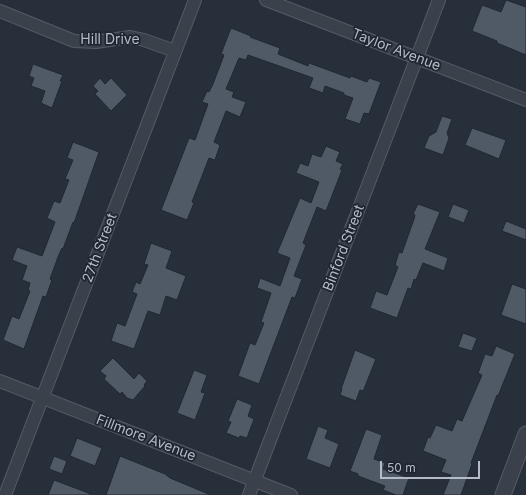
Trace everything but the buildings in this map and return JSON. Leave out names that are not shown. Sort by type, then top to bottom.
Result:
[{"type":"street","name":"27th Street","points":[[5,495],[195,0]]},
{"type":"street","name":"Taylor Avenue","points":[[266,0],[526,100]]},
{"type":"street","name":"Binford Street","points":[[249,495],[439,0]]},
{"type":"street","name":"Hill Drive","points":[[0,10],[74,40],[96,42],[130,37],[144,40],[175,51]]},
{"type":"street","name":"Fillmore Avenue","points":[[0,381],[291,495]]},
{"type":"street","points":[[503,495],[526,434]]}]
